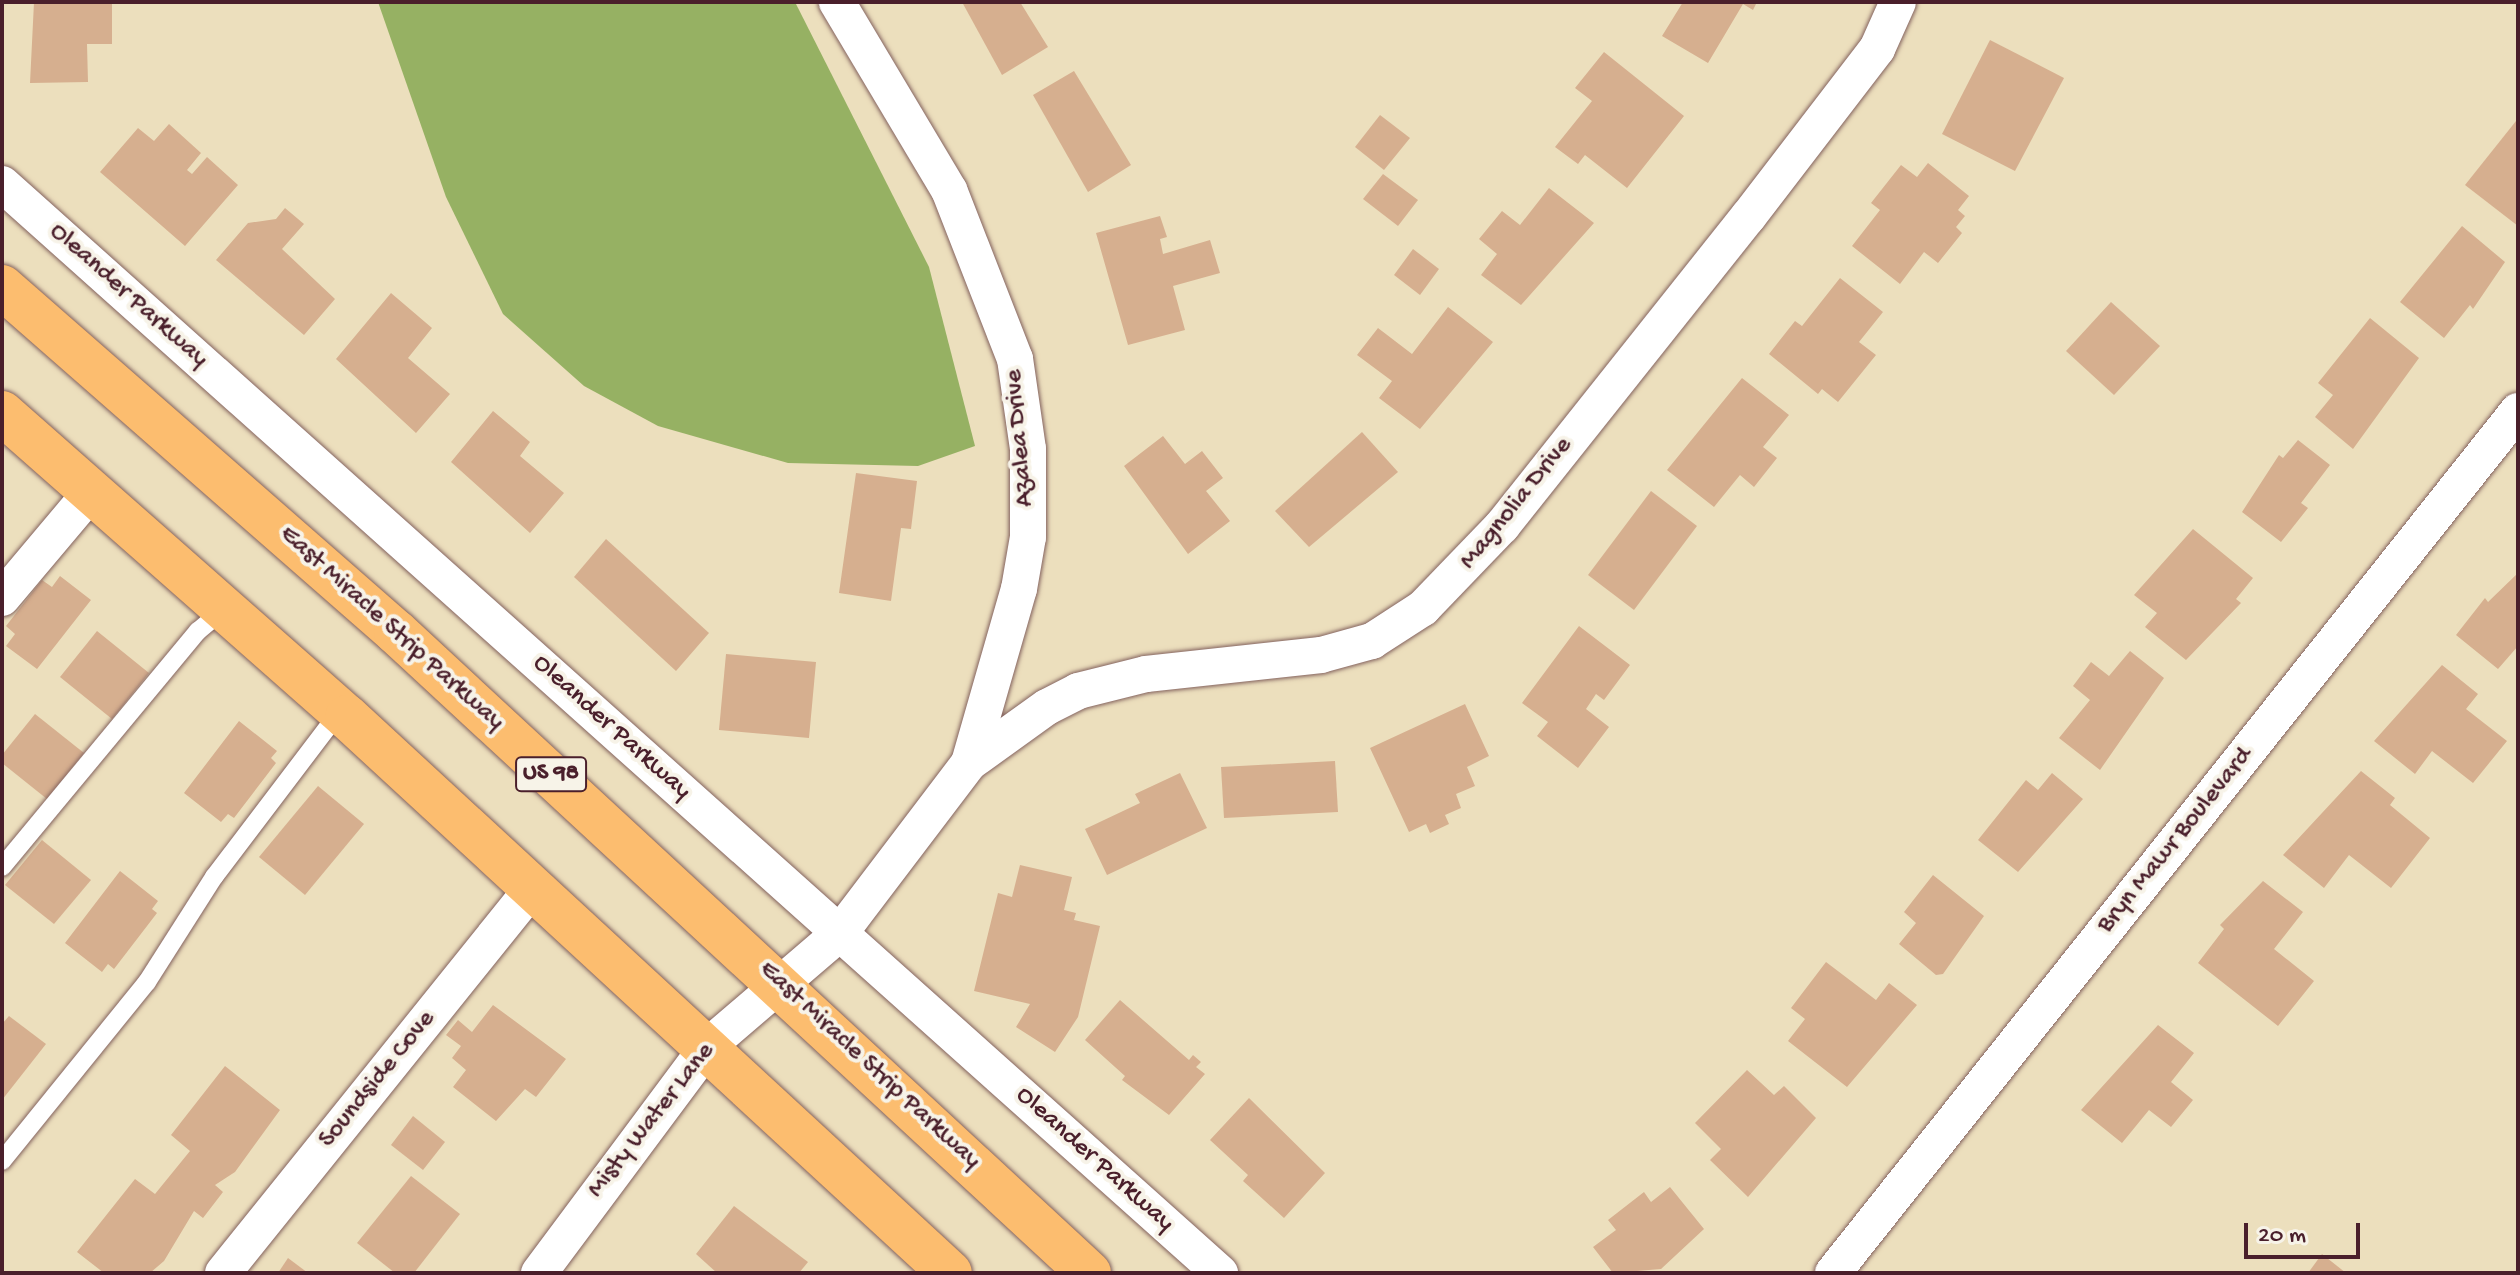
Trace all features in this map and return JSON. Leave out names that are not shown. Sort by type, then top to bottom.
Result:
[{"type":"highway","name":"East Miracle Strip Parkway","points":[[2,287],[396,632],[781,983],[1089,1273]]},
{"type":"highway","points":[[2,413],[340,711],[708,1046],[950,1273]]},
{"type":"street","name":"Azalea Drive","points":[[781,983],[840,933],[969,763],[1019,589],[1028,537],[1028,449],[1015,359],[949,190],[837,2]]},
{"type":"street","name":"Magnolia Drive","points":[[969,763],[1047,707],[1078,691],[1146,674],[1321,655],[1372,641],[1423,608],[1502,526],[1748,217],[1877,49],[1898,2]]},
{"type":"street","name":"Oleander Parkway","points":[[2,184],[1220,1273]]},
{"type":"street","name":"Bryn Mawr Boulevard","points":[[1832,1272],[2518,411]]},
{"type":"street","points":[[2,598],[92,491]]},
{"type":"street","name":"Soundside Cove","points":[[223,1273],[533,887]]},
{"type":"street","name":"Misty Water Lane","points":[[539,1273],[708,1046],[781,983]]},
{"type":"lane","points":[[2,867],[198,631],[225,608]]},
{"type":"lane","points":[[2,1161],[147,982],[214,877],[340,711]]},
{"type":"green space","points":[[378,2],[795,2],[929,267],[975,446],[918,466],[788,463],[658,426],[584,386],[503,314],[446,197]]},
{"type":"building","points":[[34,2],[112,4],[112,44],[87,44],[88,82],[30,83]]},
{"type":"building","points":[[962,2],[1020,2],[1048,47],[1002,75]]},
{"type":"building","points":[[1683,2],[1757,2],[1753,10],[1743,4],[1708,63],[1662,36]]},
{"type":"building","points":[[1990,40],[2064,78],[2015,171],[1942,134]]},
{"type":"building","points":[[1604,52],[1684,116],[1627,188],[1585,155],[1578,164],[1555,147],[1592,101],[1575,88]]},
{"type":"building","points":[[1074,71],[1131,165],[1088,192],[1033,95]]},
{"type":"building","points":[[1380,115],[1410,138],[1384,170],[1355,147]]},
{"type":"building","points":[[2518,122],[2518,226],[2465,185]]},
{"type":"building","points":[[169,124],[201,153],[187,170],[192,174],[207,157],[238,185],[185,246],[100,172],[138,128],[154,141]]},
{"type":"building","points":[[1928,163],[1969,196],[1958,210],[1965,216],[1956,227],[1962,233],[1938,263],[1924,252],[1900,284],[1852,246],[1880,210],[1871,203],[1901,165],[1917,177]]},
{"type":"building","points":[[1383,174],[1418,200],[1398,226],[1363,199]]},
{"type":"building","points":[[1549,188],[1594,223],[1521,305],[1481,275],[1497,254],[1479,239],[1502,211],[1520,225]]},
{"type":"building","points":[[285,208],[304,224],[282,249],[335,299],[304,335],[216,260],[248,223],[276,219]]},
{"type":"building","points":[[1160,216],[1167,237],[1160,239],[1163,254],[1210,240],[1220,273],[1173,286],[1185,330],[1128,345],[1096,233]]},
{"type":"building","points":[[2462,226],[2505,262],[2473,309],[2470,305],[2444,338],[2400,302]]},
{"type":"building","points":[[1413,249],[1439,269],[1420,295],[1394,275]]},
{"type":"building","points":[[1840,278],[1883,312],[1859,342],[1876,355],[1838,402],[1822,389],[1818,394],[1769,354],[1795,321],[1802,326]]},
{"type":"building","points":[[391,293],[432,328],[408,358],[450,394],[416,433],[336,359]]},
{"type":"building","points":[[2111,302],[2160,346],[2114,395],[2066,351]]},
{"type":"building","points":[[1448,307],[1493,342],[1420,429],[1379,398],[1392,381],[1357,355],[1378,328],[1412,354]]},
{"type":"building","points":[[2370,318],[2419,358],[2353,449],[2315,417],[2333,395],[2318,383]]},
{"type":"building","points":[[1742,378],[1789,415],[1763,447],[1777,458],[1754,487],[1740,475],[1714,507],[1667,470]]},
{"type":"building","points":[[493,411],[530,442],[520,456],[564,493],[530,533],[451,462]]},
{"type":"building","points":[[1362,432],[1398,472],[1309,547],[1275,511]]},
{"type":"building","points":[[1163,436],[1185,464],[1202,451],[1223,478],[1206,491],[1230,521],[1188,554],[1124,466]]},
{"type":"building","points":[[2298,440],[2330,465],[2301,503],[2308,508],[2281,542],[2242,512],[2279,455],[2283,458]]},
{"type":"building","points":[[856,473],[917,481],[911,529],[901,528],[891,601],[839,593]]},
{"type":"building","points":[[1651,491],[1697,526],[1634,610],[1588,575]]},
{"type":"building","points":[[2193,529],[2253,578],[2236,599],[2241,603],[2186,660],[2145,627],[2157,613],[2134,595]]},
{"type":"building","points":[[606,539],[709,633],[676,671],[574,577]]},
{"type":"building","points":[[2518,573],[2518,646],[2498,669],[2456,635],[2485,598],[2488,602]]},
{"type":"building","points":[[60,576],[91,600],[37,669],[6,646],[15,634],[6,626],[42,580],[52,587]]},
{"type":"building","points":[[1579,626],[1630,665],[1604,700],[1596,694],[1586,709],[1609,727],[1578,768],[1537,736],[1548,722],[1522,703]]},
{"type":"building","points":[[97,631],[149,673],[112,719],[60,677]]},
{"type":"building","points":[[2130,651],[2164,678],[2100,770],[2059,738],[2090,700],[2073,686],[2091,662],[2109,676]]},
{"type":"building","points":[[726,654],[816,662],[809,738],[719,730]]},
{"type":"building","points":[[2442,665],[2478,694],[2466,709],[2507,741],[2473,783],[2432,751],[2415,774],[2374,741]]},
{"type":"building","points":[[1465,704],[1489,756],[1467,767],[1475,786],[1456,794],[1461,808],[1445,815],[1449,824],[1430,833],[1426,824],[1409,832],[1370,748]]},
{"type":"building","points":[[35,714],[84,753],[47,799],[2,763],[2,755]]},
{"type":"building","points":[[239,721],[277,751],[271,758],[276,763],[234,818],[228,814],[221,822],[184,793]]},
{"type":"building","points":[[1335,761],[1338,812],[1224,818],[1221,767]]},
{"type":"building","points":[[2361,771],[2395,798],[2390,805],[2430,838],[2391,888],[2349,855],[2324,888],[2283,855]]},
{"type":"building","points":[[1180,773],[1207,828],[1107,875],[1085,829],[1140,803],[1135,794]]},
{"type":"building","points":[[2052,773],[2083,799],[2018,872],[1978,840],[2026,780],[2038,790]]},
{"type":"building","points":[[318,786],[364,824],[305,895],[259,857]]},
{"type":"building","points":[[42,840],[91,880],[54,924],[5,885]]},
{"type":"building","points":[[1020,865],[1072,877],[1064,910],[1076,913],[1074,920],[1100,926],[1078,1017],[1055,1052],[1016,1027],[1030,1004],[974,991],[998,893],[1012,897]]},
{"type":"building","points":[[120,871],[158,901],[152,909],[157,913],[114,969],[108,964],[102,972],[65,943]]},
{"type":"building","points":[[1933,875],[1984,916],[1943,974],[1936,975],[1899,944],[1916,923],[1904,912]]},
{"type":"building","points":[[2263,881],[2303,912],[2274,949],[2314,981],[2278,1026],[2198,963],[2224,929],[2220,925]]},
{"type":"building","points":[[1826,962],[1876,1000],[1889,983],[1917,1005],[1847,1087],[1788,1041],[1805,1019],[1791,1008]]},
{"type":"building","points":[[1120,1000],[1189,1060],[1193,1055],[1201,1062],[1196,1067],[1205,1074],[1169,1115],[1122,1080],[1125,1076],[1085,1040]]},
{"type":"building","points":[[493,1005],[566,1059],[536,1097],[525,1089],[496,1121],[453,1087],[466,1070],[452,1058],[461,1046],[446,1035],[458,1020],[472,1032]]},
{"type":"building","points":[[9,1016],[46,1044],[2,1100],[2,1024]]},
{"type":"building","points":[[2158,1025],[2194,1053],[2171,1082],[2193,1100],[2171,1127],[2149,1110],[2122,1143],[2081,1110]]},
{"type":"building","points":[[225,1066],[280,1110],[235,1172],[215,1185],[223,1192],[203,1218],[194,1211],[164,1261],[150,1273],[104,1273],[77,1252],[135,1179],[155,1194],[190,1151],[171,1135]]},
{"type":"building","points":[[1747,1070],[1774,1095],[1784,1086],[1816,1118],[1748,1197],[1710,1160],[1721,1149],[1695,1123]]},
{"type":"building","points":[[1249,1098],[1325,1173],[1284,1218],[1243,1181],[1248,1175],[1210,1140]]},
{"type":"building","points":[[413,1116],[445,1142],[423,1170],[391,1145]]},
{"type":"building","points":[[411,1176],[460,1214],[414,1273],[395,1273],[357,1243]]},
{"type":"building","points":[[1670,1187],[1704,1229],[1661,1269],[1613,1273],[1593,1247],[1616,1230],[1608,1220],[1644,1192],[1651,1202]]},
{"type":"building","points":[[734,1206],[808,1262],[799,1273],[717,1273],[696,1254]]},
{"type":"building","points":[[2322,1254],[2346,1273],[2308,1273]]},
{"type":"building","points":[[288,1258],[308,1273],[278,1273]]}]
